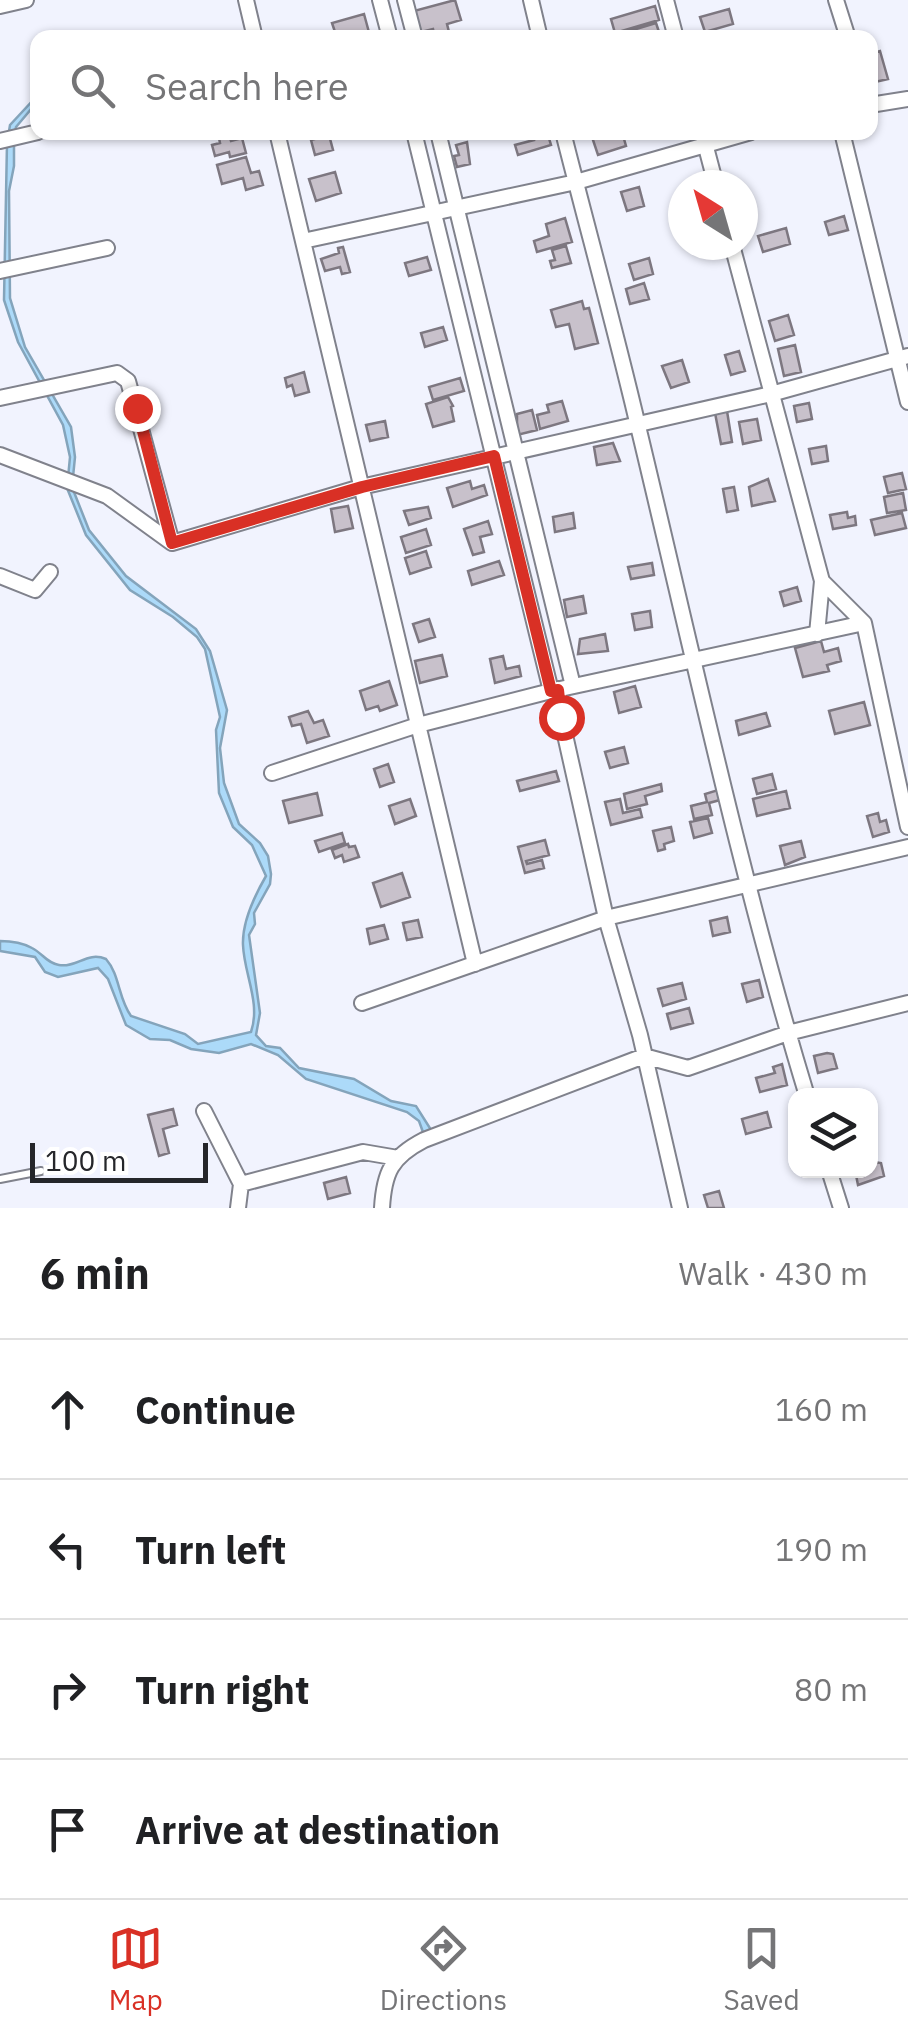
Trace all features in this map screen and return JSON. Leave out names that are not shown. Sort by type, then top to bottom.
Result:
[{"type":"street","points":[[0,6],[26,0]]},
{"type":"street","points":[[246,0],[253,30]]},
{"type":"street","points":[[380,0],[388,30]]},
{"type":"street","points":[[405,0],[412,30]]},
{"type":"street","points":[[531,0],[538,30]]},
{"type":"street","points":[[666,0],[674,30]]},
{"type":"street","points":[[836,0],[845,30]]},
{"type":"street","points":[[878,104],[908,99]]},
{"type":"street","points":[[0,141],[30,134]]},
{"type":"street","points":[[280,140],[475,964]]},
{"type":"street","points":[[416,140],[494,456],[561,689]]},
{"type":"street","points":[[440,140],[516,450],[561,689],[561,717],[606,918],[680,1208]]},
{"type":"street","points":[[566,140],[694,661],[805,1088]]},
{"type":"street","points":[[303,241],[576,182],[697,140]]},
{"type":"street","points":[[704,140],[712,170]]},
{"type":"street","points":[[844,140],[903,357],[908,402]]},
{"type":"street","points":[[0,272],[108,248]]},
{"type":"street","points":[[736,260],[822,581],[817,634]]},
{"type":"street","points":[[172,543],[362,487],[771,394],[903,357]]},
{"type":"street","points":[[0,398],[118,373],[128,381],[172,543]]},
{"type":"street","points":[[0,455],[107,496],[172,543]]},
{"type":"street","points":[[0,576],[35,590],[50,572]]},
{"type":"street","points":[[822,581],[864,623],[908,828]]},
{"type":"street","points":[[272,773],[418,725],[561,689],[864,623]]},
{"type":"street","points":[[362,1003],[606,918],[908,847]]},
{"type":"street","points":[[382,1208],[384,1178],[398,1158],[429,1138],[644,1056],[688,1068],[788,1032],[908,1003]]},
{"type":"street","points":[[204,1111],[241,1184],[238,1208]]},
{"type":"street","points":[[241,1184],[364,1152],[398,1158]]},
{"type":"street","points":[[832,1178],[841,1208]]},
{"type":"lane","points":[[0,1179],[41,1172]]},
{"type":"water","points":[[30,104],[30,110],[16,127],[14,139],[9,191],[10,298],[25,347],[71,427],[75,457],[72,487],[89,530],[126,576],[196,629],[210,651],[227,710],[220,748],[224,783],[239,824],[268,856],[270,884],[254,913],[255,924],[249,935],[260,1013],[256,1035],[266,1046],[280,1048],[299,1068],[354,1079],[391,1101],[416,1106],[433,1133],[424,1135],[419,1121],[407,1112],[306,1079],[278,1055],[251,1044],[219,1053],[150,1039],[126,1025],[108,979],[98,968],[58,977],[45,972],[35,957],[0,951],[0,941],[8,941],[28,946],[59,965],[93,957],[106,959],[131,1016],[185,1034],[198,1044],[251,1032],[254,1010],[243,936],[250,909],[266,876],[252,845],[233,827],[219,793],[216,730],[220,717],[205,649],[173,617],[130,590],[86,535],[67,488],[70,457],[63,425],[18,342],[4,300],[10,125]]},
{"type":"building","points":[[455,0],[461,20],[447,24],[448,30],[416,30],[410,12]]},
{"type":"building","points":[[655,6],[659,20],[614,30],[611,19]]},
{"type":"building","points":[[729,9],[733,24],[704,30],[700,17]]},
{"type":"building","points":[[364,14],[368,30],[334,30],[332,23]]},
{"type":"building","points":[[656,23],[658,30],[633,30]]},
{"type":"building","points":[[878,52],[888,79],[878,81]]},
{"type":"building","points":[[219,140],[243,140],[246,153],[215,156],[212,145]]},
{"type":"building","points":[[311,140],[330,140],[333,150],[315,155]]},
{"type":"building","points":[[549,140],[551,145],[518,155],[515,145]]},
{"type":"building","points":[[593,140],[624,140],[626,146],[598,155]]},
{"type":"building","points":[[467,142],[470,164],[457,167],[456,145]]},
{"type":"building","points":[[246,157],[251,173],[259,171],[263,185],[246,190],[243,178],[222,184],[217,165]]},
{"type":"building","points":[[335,172],[341,193],[316,201],[309,179]]},
{"type":"building","points":[[639,187],[644,206],[627,211],[621,192]]},
{"type":"building","points":[[844,216],[848,230],[829,235],[825,222]]},
{"type":"building","points":[[565,218],[572,242],[537,252],[534,241],[549,236],[546,224]]},
{"type":"building","points":[[786,228],[790,244],[763,252],[758,236]]},
{"type":"building","points":[[566,246],[571,263],[552,268],[552,250]]},
{"type":"building","points":[[343,247],[350,272],[342,274],[340,267],[325,271],[321,259],[339,253],[338,248]]},
{"type":"building","points":[[427,257],[431,270],[409,276],[405,263]]},
{"type":"building","points":[[649,258],[653,274],[634,280],[629,264]]},
{"type":"building","points":[[644,283],[649,299],[630,304],[626,289]]},
{"type":"building","points":[[582,301],[584,309],[589,308],[598,343],[575,349],[569,324],[556,327],[551,310]]},
{"type":"building","points":[[788,315],[794,335],[775,341],[769,321]]},
{"type":"building","points":[[443,327],[447,340],[425,347],[421,333]]},
{"type":"building","points":[[795,345],[801,372],[784,376],[778,349]]},
{"type":"building","points":[[739,351],[745,371],[731,375],[725,355]]},
{"type":"building","points":[[682,360],[689,382],[671,388],[662,366]]},
{"type":"building","points":[[304,372],[309,392],[295,396],[285,378]]},
{"type":"building","points":[[460,378],[464,391],[433,400],[429,387]]},
{"type":"building","points":[[448,397],[454,421],[433,427],[426,404]]},
{"type":"building","points":[[562,401],[568,421],[540,429],[537,415],[549,412],[547,405]]},
{"type":"building","points":[[809,403],[812,419],[797,422],[794,406]]},
{"type":"building","points":[[532,410],[537,430],[517,435],[517,414]]},
{"type":"building","points":[[727,411],[732,442],[721,444],[715,413]]},
{"type":"building","points":[[757,419],[761,440],[743,444],[739,422]]},
{"type":"building","points":[[385,421],[388,437],[370,441],[366,425]]},
{"type":"building","points":[[613,443],[620,461],[597,465],[594,447]]},
{"type":"building","points":[[826,446],[828,461],[812,464],[809,449]]},
{"type":"building","points":[[902,473],[906,489],[888,493],[884,477]]},
{"type":"building","points":[[768,479],[775,501],[752,506],[749,487]]},
{"type":"building","points":[[470,481],[472,489],[484,485],[487,495],[453,507],[447,488]]},
{"type":"building","points":[[734,487],[738,510],[727,512],[723,489]]},
{"type":"building","points":[[903,493],[906,510],[887,513],[884,497]]},
{"type":"building","points":[[348,506],[353,528],[335,532],[331,509]]},
{"type":"building","points":[[428,507],[431,518],[409,525],[404,511]]},
{"type":"building","points":[[847,512],[848,518],[855,516],[856,525],[833,529],[830,515]]},
{"type":"building","points":[[573,513],[575,528],[555,532],[553,517]]},
{"type":"building","points":[[902,513],[906,528],[875,535],[871,520]]},
{"type":"building","points":[[488,521],[492,534],[480,537],[484,552],[473,555],[464,529]]},
{"type":"building","points":[[426,529],[431,545],[406,553],[401,537]]},
{"type":"building","points":[[426,551],[431,567],[410,574],[405,558]]},
{"type":"building","points":[[499,561],[504,575],[472,585],[468,571]]},
{"type":"building","points":[[652,563],[654,575],[631,579],[628,567]]},
{"type":"building","points":[[797,587],[801,601],[784,606],[780,592]]},
{"type":"building","points":[[583,596],[586,613],[567,617],[564,600]]},
{"type":"building","points":[[650,611],[652,627],[635,630],[632,614]]},
{"type":"building","points":[[429,619],[435,637],[419,642],[413,624]]},
{"type":"building","points":[[605,634],[608,651],[578,654],[580,639]]},
{"type":"building","points":[[821,641],[824,652],[838,648],[841,661],[827,665],[829,671],[803,677],[795,648]]},
{"type":"building","points":[[442,655],[447,676],[420,683],[415,661]]},
{"type":"building","points":[[503,656],[506,669],[519,666],[521,676],[495,683],[490,659]]},
{"type":"building","points":[[389,681],[397,705],[380,711],[378,706],[366,710],[360,691]]},
{"type":"building","points":[[635,686],[641,707],[619,713],[614,692]]},
{"type":"building","points":[[864,702],[870,725],[835,734],[829,711]]},
{"type":"building","points":[[308,711],[314,723],[323,720],[329,736],[307,743],[301,724],[292,726],[289,717]]},
{"type":"building","points":[[766,713],[770,726],[739,735],[736,721]]},
{"type":"building","points":[[624,747],[628,763],[610,768],[605,752]]},
{"type":"building","points":[[388,764],[394,782],[380,787],[374,769]]},
{"type":"building","points":[[556,771],[559,781],[520,791],[517,781]]},
{"type":"building","points":[[772,774],[776,789],[757,794],[753,779]]},
{"type":"building","points":[[661,784],[662,791],[645,796],[647,804],[627,809],[624,794]]},
{"type":"building","points":[[718,790],[720,800],[709,803],[712,815],[694,819],[691,806],[707,802],[705,794]]},
{"type":"building","points":[[786,791],[790,808],[757,816],[753,799]]},
{"type":"building","points":[[317,793],[322,815],[289,823],[283,801]]},
{"type":"building","points":[[410,799],[416,816],[395,824],[389,806]]},
{"type":"building","points":[[620,799],[623,813],[640,809],[642,817],[611,825],[605,802]]},
{"type":"building","points":[[878,813],[880,822],[886,820],[889,832],[873,837],[867,816]]},
{"type":"building","points":[[708,818],[712,833],[694,838],[690,822]]},
{"type":"building","points":[[671,827],[674,841],[658,851],[653,831]]},
{"type":"building","points":[[342,833],[345,843],[319,852],[315,841]]},
{"type":"building","points":[[545,840],[549,855],[526,861],[527,864],[542,860],[544,868],[525,873],[518,847]]},
{"type":"building","points":[[801,841],[805,857],[785,865],[780,846]]},
{"type":"building","points":[[348,844],[355,846],[359,857],[344,862],[342,855],[335,858],[332,850]]},
{"type":"building","points":[[402,873],[410,897],[381,907],[373,883]]},
{"type":"building","points":[[727,917],[730,932],[713,936],[710,921]]},
{"type":"building","points":[[418,920],[422,937],[407,940],[403,923]]},
{"type":"building","points":[[384,925],[388,939],[370,944],[367,929]]},
{"type":"building","points":[[759,980],[763,997],[747,1002],[742,984]]},
{"type":"building","points":[[682,983],[686,999],[663,1006],[658,989]]},
{"type":"building","points":[[689,1008],[693,1023],[671,1029],[667,1014]]},
{"type":"building","points":[[833,1054],[837,1068],[818,1073],[814,1056]]},
{"type":"building","points":[[782,1064],[787,1085],[760,1092],[756,1078],[775,1073],[773,1067]]},
{"type":"building","points":[[173,1109],[177,1125],[163,1129],[169,1153],[159,1156],[148,1115]]},
{"type":"building","points":[[767,1112],[771,1127],[746,1134],[742,1119]]},
{"type":"building","points":[[878,1163],[881,1163],[884,1176],[858,1185],[857,1178],[878,1178]]},
{"type":"building","points":[[346,1177],[350,1193],[328,1199],[324,1183]]},
{"type":"building","points":[[719,1191],[724,1208],[708,1208],[704,1195]]},
{"type":"route","points":[[137,408],[172,543],[362,487],[494,456],[551,691],[558,690],[561,717]]}]
